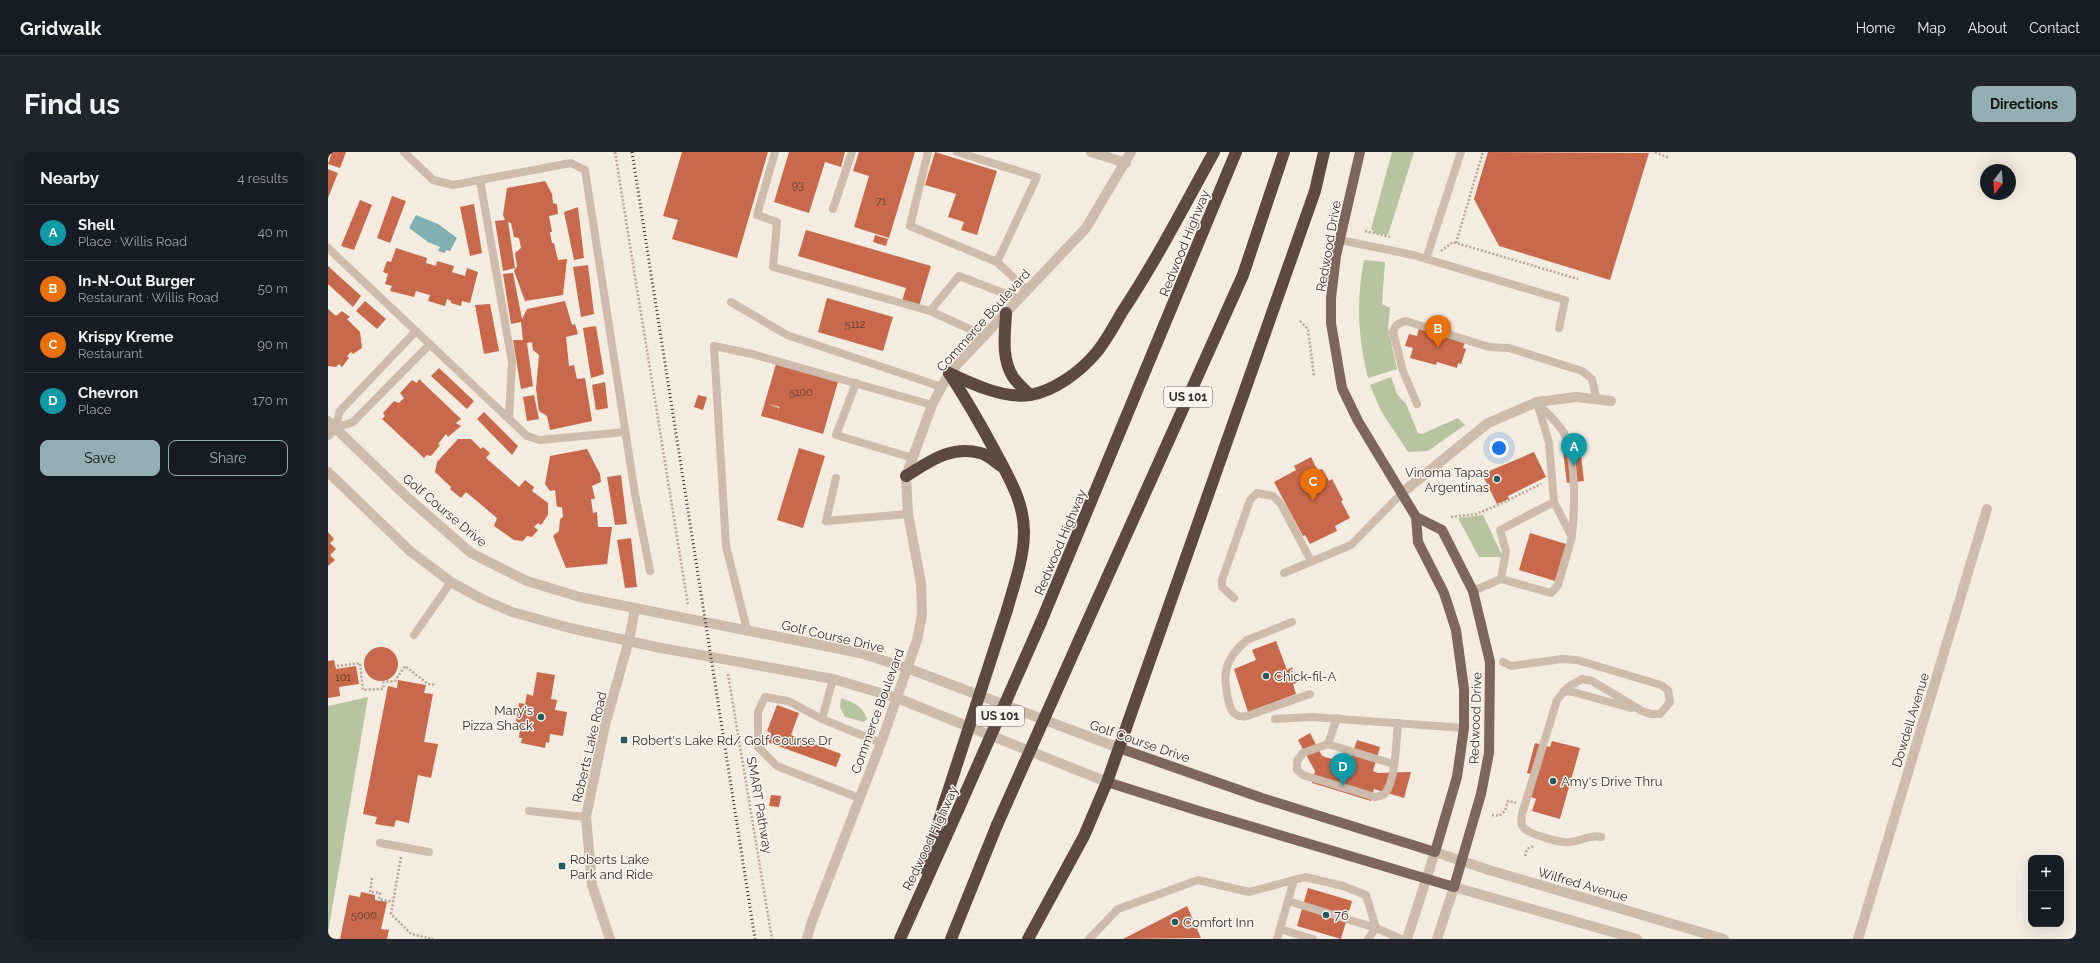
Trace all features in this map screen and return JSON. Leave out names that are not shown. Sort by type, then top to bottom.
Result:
[{"type":"highway","points":[[949,373],[981,388],[1005,393],[1030,395],[1049,388],[1076,372],[1096,353],[1135,293],[1214,152]]},
{"type":"highway","name":"Redwood Highway","points":[[900,939],[1041,622],[1236,152]]},
{"type":"highway","name":"US 101","points":[[951,939],[997,825],[1243,275],[1284,152]]},
{"type":"highway","points":[[1028,939],[1084,836],[1107,782],[1315,191],[1324,152]]},
{"type":"highway","points":[[1006,313],[1004,344],[1006,361],[1013,377],[1030,395]]},
{"type":"highway","points":[[912,910],[944,804],[1007,610],[1019,566],[1024,532],[1020,502],[1009,475],[975,413],[949,373]]},
{"type":"highway","points":[[906,476],[943,454],[959,450],[982,453],[1004,468]]},
{"type":"main road","name":"Redwood Drive","points":[[1360,152],[1340,240],[1331,298],[1331,324],[1342,388],[1358,421],[1416,517],[1418,542],[1444,593],[1456,630],[1464,682],[1464,728],[1457,777],[1435,852]]},
{"type":"main road","name":"Redwood Drive","points":[[1416,517],[1442,530],[1473,591],[1490,662],[1489,753],[1482,794],[1454,887]]},
{"type":"main road","name":"Golf Course Drive","points":[[1119,748],[1262,798],[1435,852]]},
{"type":"main road","points":[[1107,782],[1454,887]]},
{"type":"street","points":[[1091,152],[1126,163]]},
{"type":"street","name":"Commerce Boulevard","points":[[807,939],[811,924],[881,743],[917,640],[922,615],[921,583],[908,514],[906,476],[932,405],[949,373],[1086,228],[1126,163],[1131,152]]},
{"type":"street","points":[[1402,492],[1488,423],[1537,402],[1576,397],[1611,401]]},
{"type":"street","name":"Golf Course Drive","points":[[330,428],[471,553],[527,581],[580,597],[635,609],[860,653],[907,668],[1119,748]]},
{"type":"street","points":[[328,472],[410,551],[451,582],[482,599],[512,612],[570,628],[710,658],[833,680],[897,698],[1107,782]]},
{"type":"street","name":"Dowdell Avenue","points":[[1858,939],[1987,509]]},
{"type":"street","name":"Roberts Lake Road","points":[[610,939],[592,885],[586,817],[605,725],[629,640],[635,609]]},
{"type":"street","name":"Wilfred Avenue","points":[[1435,852],[1583,898],[1724,939]]},
{"type":"street","name":"Redwood Drive","points":[[1407,939],[1435,852]]},
{"type":"street","points":[[1454,887],[1636,939]]},
{"type":"street","name":"Redwood Drive","points":[[1437,939],[1454,887]]},
{"type":"lane","points":[[404,152],[433,180],[453,185],[571,163],[585,170],[635,494],[650,571]]},
{"type":"lane","points":[[775,152],[756,215],[777,222],[773,268],[930,311],[985,336]]},
{"type":"lane","points":[[833,209],[852,152]]},
{"type":"lane","points":[[928,152],[910,226],[996,262],[1027,290]]},
{"type":"lane","points":[[959,152],[1037,177],[996,262]]},
{"type":"lane","points":[[1426,259],[1461,152]]},
{"type":"lane","points":[[480,180],[512,362],[509,418]]},
{"type":"lane","points":[[1340,240],[1426,259],[1565,300],[1559,328]]},
{"type":"lane","points":[[328,248],[527,436],[540,440],[625,432]]},
{"type":"lane","points":[[930,311],[959,276],[1019,299]]},
{"type":"lane","points":[[731,302],[787,335],[942,386]]},
{"type":"lane","points":[[1417,404],[1403,370],[1393,332],[1394,328],[1400,322],[1406,321],[1489,347],[1509,348],[1582,371],[1592,379],[1597,400]]},
{"type":"lane","points":[[330,428],[340,411],[416,331]]},
{"type":"lane","points":[[330,428],[353,422],[430,344]]},
{"type":"lane","points":[[747,630],[726,546],[714,346],[752,354],[932,405]]},
{"type":"lane","points":[[856,384],[836,435],[912,458]]},
{"type":"lane","points":[[1537,402],[1549,443],[1554,502],[1572,537]]},
{"type":"lane","points":[[1473,591],[1502,579],[1551,593],[1558,585],[1572,537],[1575,511],[1570,458],[1564,434],[1537,402]]},
{"type":"lane","points":[[836,478],[826,520],[908,514]]},
{"type":"lane","points":[[1284,573],[1351,545],[1402,492]]},
{"type":"lane","points":[[1234,598],[1222,587],[1222,580],[1250,500],[1257,493],[1273,496],[1281,504],[1311,561]]},
{"type":"lane","points":[[1502,579],[1506,552],[1500,530],[1554,502]]},
{"type":"lane","points":[[414,635],[451,582]]},
{"type":"lane","points":[[1292,622],[1247,640],[1241,645],[1229,663],[1226,671],[1230,707],[1234,713],[1241,717],[1248,716],[1310,694]]},
{"type":"lane","points":[[1503,662],[1511,666],[1562,659],[1577,660],[1661,685],[1668,690],[1670,702],[1660,714],[1650,714],[1573,692],[1564,691]]},
{"type":"lane","points":[[1601,837],[1587,836],[1565,842],[1530,832],[1524,828],[1521,822],[1522,814],[1553,711],[1557,700],[1564,691],[1580,679],[1587,679],[1642,711]]},
{"type":"lane","points":[[822,719],[833,680]]},
{"type":"lane","points":[[859,798],[777,766],[758,747],[758,712],[765,697],[788,701],[822,719],[881,743]]},
{"type":"lane","points":[[1275,719],[1312,717],[1337,718],[1464,728]]},
{"type":"lane","points":[[1328,744],[1337,718]]},
{"type":"lane","points":[[1393,764],[1328,744],[1303,753],[1297,761],[1297,770],[1302,775],[1375,797],[1383,795],[1387,791],[1393,764],[1398,723]]},
{"type":"lane","points":[[529,811],[586,817]]},
{"type":"lane","points":[[380,843],[429,852]]},
{"type":"lane","points":[[1089,939],[1118,909],[1198,880],[1249,892],[1305,877],[1343,886],[1366,895],[1376,928]]},
{"type":"lane","points":[[1278,939],[1294,880]]},
{"type":"lane","points":[[1288,901],[1376,928],[1401,939]]},
{"type":"lane","points":[[1368,939],[1376,928]]},
{"type":"lane","points":[[1280,929],[1313,939]]},
{"type":"path","points":[[615,152],[688,605]]},
{"type":"path","points":[[1456,243],[1483,152]]},
{"type":"path","points":[[1655,152],[1669,158]]},
{"type":"path","points":[[1441,251],[1453,242],[1578,279]]},
{"type":"path","points":[[1300,322],[1308,329],[1314,376]]},
{"type":"path","points":[[1451,517],[1476,514],[1542,484]]},
{"type":"path","points":[[338,666],[360,663],[363,690],[383,689],[384,682],[395,681],[405,666],[428,684],[436,685]]},
{"type":"path","name":"SMART Pathway","points":[[728,674],[772,939]]},
{"type":"path","points":[[401,857],[391,914],[411,934],[432,939]]},
{"type":"path","points":[[372,878],[370,892],[380,893],[379,899],[393,902]]},
{"type":"green space","points":[[1392,152],[1414,152],[1388,235],[1375,233],[1371,229]]},
{"type":"green space","points":[[1364,260],[1385,262],[1382,304],[1390,308],[1388,328],[1397,369],[1368,378],[1362,348],[1359,319],[1361,275]]},
{"type":"green space","points":[[1391,377],[1397,394],[1406,404],[1418,433],[1422,434],[1458,418],[1465,425],[1428,451],[1408,452],[1381,411],[1370,385]]},
{"type":"green space","points":[[1483,515],[1501,553],[1501,557],[1479,557],[1458,518]]},
{"type":"green space","points":[[368,697],[328,933],[328,706]]},
{"type":"green space","points":[[841,698],[854,703],[863,711],[867,719],[864,722],[845,717],[840,707]]},
{"type":"water","points":[[416,215],[438,224],[457,238],[450,251],[446,250],[445,253],[438,251],[440,247],[428,242],[409,228]]},
{"type":"building","points":[[332,152],[346,152],[340,168],[328,164]]},
{"type":"building","points":[[682,152],[768,152],[737,258],[672,239],[678,220],[663,216]]},
{"type":"building","points":[[789,152],[845,152],[841,167],[825,162],[809,213],[774,202]]},
{"type":"building","points":[[859,152],[915,152],[889,238],[854,227],[869,176],[853,171]]},
{"type":"building","points":[[935,152],[997,171],[977,235],[961,230],[964,222],[948,217],[956,194],[925,185]]},
{"type":"building","points":[[1488,152],[1649,153],[1610,280],[1499,246],[1474,199]]},
{"type":"building","points":[[328,169],[338,173],[328,198]]},
{"type":"building","points":[[545,181],[552,194],[553,203],[557,204],[558,214],[549,216],[552,232],[550,232],[552,243],[554,243],[558,260],[567,259],[563,295],[525,301],[514,271],[517,266],[515,253],[521,248],[519,238],[514,237],[511,223],[508,222],[515,268],[503,271],[495,221],[505,220],[503,215],[507,188]]},
{"type":"building","points":[[392,196],[406,201],[390,243],[377,238]]},
{"type":"building","points":[[360,200],[372,205],[354,250],[341,246]]},
{"type":"building","points":[[474,204],[482,253],[470,256],[460,207]]},
{"type":"building","points":[[578,207],[584,258],[574,260],[564,212]]},
{"type":"building","points":[[806,230],[931,266],[919,306],[902,301],[906,288],[798,256]]},
{"type":"building","points":[[875,235],[888,239],[886,246],[873,242]]},
{"type":"building","points":[[396,248],[427,258],[426,263],[436,266],[437,261],[454,266],[452,272],[465,276],[467,268],[478,272],[470,303],[462,301],[461,306],[451,303],[451,301],[447,299],[445,306],[428,301],[430,295],[416,291],[414,297],[390,291],[392,286],[385,284],[388,274],[383,272],[387,261],[391,262]]},
{"type":"building","points":[[588,265],[594,314],[581,317],[573,267]]},
{"type":"building","points":[[328,266],[361,296],[353,307],[328,284]]},
{"type":"building","points":[[513,273],[522,319],[527,309],[565,301],[572,325],[575,324],[578,334],[566,337],[569,366],[574,365],[577,379],[585,378],[592,421],[550,430],[547,416],[539,411],[536,389],[539,355],[533,350],[532,342],[527,343],[533,386],[521,389],[513,340],[523,340],[521,322],[511,324],[503,274]]},
{"type":"building","points":[[827,298],[893,317],[883,351],[818,332]]},
{"type":"building","points":[[365,301],[386,319],[377,329],[356,311]]},
{"type":"building","points":[[490,304],[499,351],[484,354],[475,305]]},
{"type":"building","points":[[328,309],[336,316],[342,311],[350,317],[347,319],[360,332],[362,348],[353,354],[351,352],[347,356],[349,358],[342,367],[339,364],[336,367],[328,366]]},
{"type":"building","points":[[596,326],[604,374],[591,378],[583,328]]},
{"type":"building","points":[[1419,328],[1465,342],[1463,348],[1466,349],[1461,364],[1458,363],[1457,368],[1437,362],[1436,365],[1410,358],[1413,348],[1405,346],[1409,334],[1417,336]]},
{"type":"building","points":[[776,364],[838,382],[823,434],[761,416]],"holes":[[[768,404],[780,407],[776,420],[779,408]]]},
{"type":"building","points":[[439,368],[474,401],[467,409],[431,376]]},
{"type":"building","points":[[419,379],[461,419],[456,423],[461,426],[448,437],[446,434],[438,444],[440,445],[431,456],[427,455],[424,458],[382,419],[385,416],[383,413],[394,401],[399,403],[404,398],[400,393],[412,380],[417,383]]},
{"type":"building","points":[[605,382],[608,408],[596,410],[592,385]]},
{"type":"building","points":[[534,395],[539,419],[527,421],[523,397]]},
{"type":"building","points":[[698,395],[707,397],[703,410],[694,407]]},
{"type":"building","points":[[484,412],[518,446],[512,455],[477,419]]},
{"type":"building","points":[[1579,438],[1584,481],[1567,483],[1563,452],[1574,451],[1572,439]]},
{"type":"building","points":[[458,439],[471,439],[481,449],[483,447],[490,453],[486,458],[519,487],[525,480],[534,487],[532,491],[548,503],[548,515],[541,525],[538,523],[534,527],[538,530],[532,537],[527,536],[523,541],[514,540],[494,526],[497,518],[466,492],[461,498],[450,489],[451,487],[435,472],[437,462]]},
{"type":"building","points":[[799,448],[825,456],[803,528],[777,520]]},
{"type":"building","points":[[587,449],[600,474],[601,482],[592,486],[595,499],[591,499],[593,513],[597,512],[598,527],[612,527],[607,564],[566,568],[553,536],[559,531],[560,519],[563,517],[562,507],[557,507],[555,490],[550,491],[545,484],[550,456]]},
{"type":"building","points":[[1534,452],[1546,477],[1508,496],[1509,499],[1497,504],[1482,474]]},
{"type":"building","points":[[1311,457],[1318,471],[1322,469],[1329,481],[1332,479],[1350,518],[1335,526],[1337,531],[1310,544],[1305,535],[1303,536],[1274,482],[1296,470],[1294,466]]},
{"type":"building","points":[[621,475],[627,524],[615,525],[607,477]]},
{"type":"building","points":[[328,532],[334,539],[330,543],[336,549],[330,555],[335,560],[328,566]]},
{"type":"building","points":[[1530,533],[1566,544],[1555,581],[1519,570]]},
{"type":"building","points":[[631,538],[637,587],[625,588],[617,540]]},
{"type":"building","name":"Chick-fil-A","points":[[1276,641],[1287,670],[1292,667],[1298,682],[1293,684],[1296,694],[1248,712],[1234,669],[1256,660],[1252,650]]},
{"type":"building","points":[[378,647],[384,647],[393,652],[397,658],[397,670],[393,676],[384,681],[378,681],[369,676],[364,667],[364,661],[369,652]]},
{"type":"building","points":[[334,660],[336,669],[356,666],[359,684],[339,687],[340,696],[328,698],[328,661]]},
{"type":"building","points":[[537,672],[555,675],[551,699],[557,700],[555,710],[567,712],[563,736],[550,734],[549,743],[546,742],[545,748],[521,743],[522,738],[519,738],[520,728],[515,727],[519,703],[525,704],[527,694],[533,696]]},
{"type":"building","points":[[398,680],[426,685],[424,693],[433,694],[424,742],[438,744],[431,778],[418,775],[409,823],[396,820],[394,827],[375,824],[377,817],[363,814],[388,686],[397,688]]},
{"type":"building","points":[[777,705],[799,713],[791,735],[841,754],[836,767],[767,742],[771,733],[767,731]]},
{"type":"building","points":[[1310,733],[1322,756],[1349,764],[1357,740],[1380,747],[1373,771],[1378,773],[1411,772],[1404,798],[1374,789],[1371,801],[1312,783],[1315,771],[1298,740]]},
{"type":"building","name":"Amy's Drive Thru","points":[[1552,741],[1580,748],[1560,819],[1532,811],[1536,799],[1531,797],[1537,776],[1527,773],[1535,743],[1550,747]]},
{"type":"building","points":[[771,795],[781,796],[779,807],[769,806]]},
{"type":"building","points":[[1308,888],[1352,901],[1341,939],[1297,926]]},
{"type":"building","points":[[361,892],[375,895],[375,900],[387,902],[381,929],[389,930],[387,939],[340,939],[349,895],[360,897]]},
{"type":"building","name":"Comfort Inn","points":[[1187,906],[1201,938],[1123,939]]},
{"type":"railway","points":[[632,152],[755,939]]},
{"type":"place","name":"In-N-Out Burger","points":[[1438,348]]},
{"type":"place","name":"Shell","points":[[1574,466]]},
{"type":"place","name":"Vinoma Tapas Argentinas","points":[[1497,479]]},
{"type":"place","name":"Krispy Kreme","points":[[1313,501]]},
{"type":"place","name":"Chick-fil-A","points":[[1266,676]]},
{"type":"place","name":"Mary's Pizza Shack","points":[[541,717]]},
{"type":"place","name":"Robert's Lake Rd/ Golf Course Dr","points":[[624,740]]},
{"type":"place","name":"Amy's Drive Thru","points":[[1553,781]]},
{"type":"place","name":"Chevron","points":[[1343,786]]},
{"type":"place","name":"Roberts Lake Park and Ride","points":[[562,866]]},
{"type":"place","name":"76","points":[[1326,915]]},
{"type":"place","name":"Comfort Inn","points":[[1175,922]]}]
